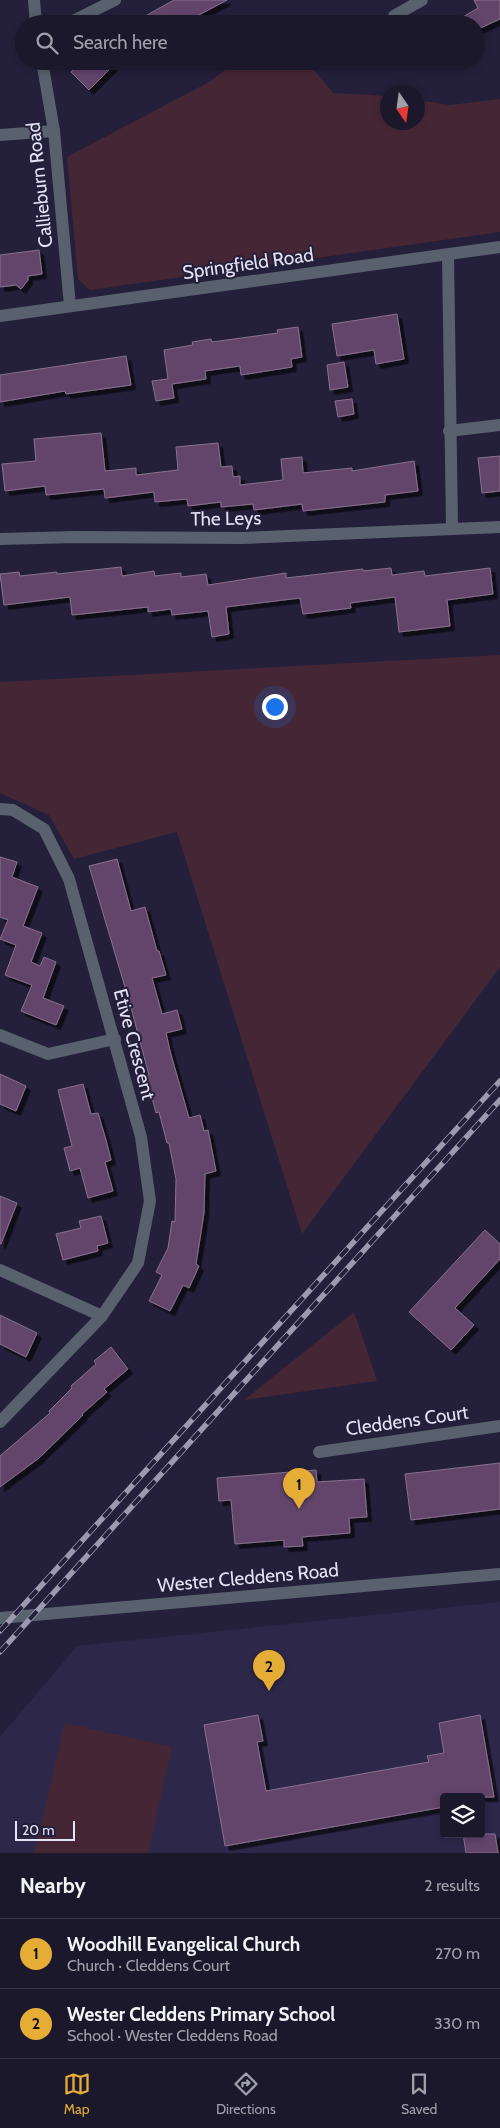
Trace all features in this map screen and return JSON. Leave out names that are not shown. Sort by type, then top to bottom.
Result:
[{"type":"street","points":[[34,0],[35,15]]},
{"type":"street","points":[[85,15],[115,0]]},
{"type":"street","points":[[396,15],[422,0]]},
{"type":"street","name":"Callieburn Road","points":[[44,70],[54,131],[70,306]]},
{"type":"street","points":[[0,135],[54,131]]},
{"type":"street","name":"Springfield Road","points":[[0,316],[500,247]]},
{"type":"street","points":[[448,255],[450,341],[449,431],[452,528]]},
{"type":"street","points":[[449,431],[500,426]]},
{"type":"street","name":"The Leys","points":[[0,539],[75,536],[243,538],[500,527]]},
{"type":"street","name":"Etive Crescent","points":[[0,809],[13,810],[44,829],[68,879],[115,1039],[141,1137],[150,1200],[138,1263],[102,1316],[0,1422]]},
{"type":"street","points":[[0,1035],[48,1054],[115,1039]]},
{"type":"street","points":[[0,1270],[102,1316]]},
{"type":"street","name":"Cleddens Court","points":[[319,1452],[500,1426]]},
{"type":"street","name":"Wester Cleddens Road","points":[[0,1618],[500,1574]]},
{"type":"shaded area","points":[[225,70],[314,70],[333,93],[380,96],[380,130],[425,130],[425,101],[450,105],[500,99],[500,232],[90,290],[78,279],[67,157],[209,82]]},
{"type":"shaded area","points":[[500,655],[500,967],[302,1234],[177,832],[74,859],[49,815],[0,793],[0,682]]},
{"type":"shaded area","points":[[354,1312],[377,1381],[244,1400]]},
{"type":"shaded area","points":[[500,1602],[500,1853],[0,1853],[0,1737],[77,1646]]},
{"type":"shaded area","points":[[65,1723],[172,1747],[148,1853],[34,1853]]},
{"type":"building","points":[[174,0],[227,0],[199,15],[147,15]]},
{"type":"building","points":[[474,0],[500,0],[500,19],[485,26],[485,15],[466,15],[478,8]]},
{"type":"building","points":[[73,70],[109,70],[89,90],[71,72]]},
{"type":"building","points":[[39,250],[42,274],[28,276],[28,280],[21,289],[16,285],[0,287],[0,255]]},
{"type":"building","points":[[397,314],[404,359],[376,364],[374,350],[337,356],[332,324]]},
{"type":"building","points":[[298,327],[302,357],[291,359],[292,367],[241,375],[240,366],[205,371],[206,379],[172,384],[174,398],[156,401],[152,381],[168,379],[164,350],[193,345],[192,342],[211,339],[212,342],[278,333],[277,330]]},
{"type":"building","points":[[126,356],[131,385],[66,394],[65,391],[0,402],[0,375]]},
{"type":"building","points":[[344,362],[348,387],[330,390],[327,365]]},
{"type":"building","points":[[352,399],[354,414],[338,417],[335,401]]},
{"type":"building","points":[[101,433],[105,471],[136,468],[136,475],[178,470],[176,447],[218,443],[221,467],[232,466],[233,477],[240,476],[240,485],[283,480],[281,459],[302,457],[303,473],[352,468],[352,471],[414,461],[418,491],[385,495],[385,502],[303,511],[302,504],[254,510],[253,504],[221,507],[221,502],[188,506],[187,499],[155,502],[154,492],[105,498],[104,489],[46,495],[45,486],[5,491],[2,464],[36,461],[34,439]]},
{"type":"building","points":[[500,456],[500,491],[482,493],[478,458]]},
{"type":"building","points":[[121,567],[122,576],[154,571],[155,576],[181,573],[181,577],[206,574],[208,585],[286,573],[286,578],[363,569],[363,571],[391,568],[392,575],[424,571],[425,576],[490,568],[493,594],[447,600],[450,626],[399,632],[395,597],[350,603],[351,608],[303,614],[300,598],[226,607],[229,634],[212,637],[208,611],[172,615],[171,609],[148,612],[148,607],[72,615],[70,597],[4,605],[0,574],[19,572],[20,576],[57,572],[57,574]]},
{"type":"building","points":[[0,857],[17,862],[12,877],[38,887],[23,926],[42,933],[31,962],[40,966],[44,957],[56,962],[43,998],[64,1006],[56,1025],[21,1011],[32,985],[5,975],[16,945],[0,939],[8,920],[0,917]]},
{"type":"building","points":[[117,859],[131,911],[145,907],[157,951],[159,951],[166,975],[152,978],[162,1014],[177,1010],[182,1029],[166,1033],[170,1051],[189,1118],[200,1115],[204,1131],[208,1130],[216,1171],[205,1174],[204,1213],[196,1264],[199,1266],[189,1288],[183,1285],[170,1311],[149,1301],[162,1275],[156,1272],[168,1248],[172,1221],[175,1222],[176,1179],[169,1143],[167,1143],[159,1112],[156,1113],[146,1076],[149,1075],[130,1004],[89,866]]},
{"type":"building","points":[[0,1074],[26,1086],[16,1111],[0,1104]]},
{"type":"building","points":[[83,1084],[91,1114],[98,1113],[106,1140],[111,1160],[105,1162],[113,1191],[88,1198],[80,1168],[70,1171],[64,1148],[72,1146],[58,1090]]},
{"type":"building","points":[[0,1196],[17,1203],[1,1244],[0,1244]]},
{"type":"building","points":[[101,1216],[108,1243],[97,1246],[98,1251],[63,1260],[56,1234],[81,1228],[79,1221]]},
{"type":"building","points":[[485,1230],[500,1244],[500,1259],[455,1308],[474,1325],[451,1350],[409,1312]]},
{"type":"building","points":[[0,1315],[37,1333],[26,1357],[0,1344]]},
{"type":"building","points":[[111,1347],[128,1369],[104,1389],[107,1392],[82,1414],[39,1458],[0,1487],[0,1456],[50,1413],[49,1411],[72,1388],[71,1386],[96,1364],[94,1361]]},
{"type":"building","points":[[500,1463],[500,1509],[411,1520],[405,1474]]},
{"type":"building","points":[[316,1470],[317,1482],[364,1479],[367,1517],[349,1518],[350,1533],[302,1537],[303,1546],[284,1547],[284,1540],[235,1544],[231,1500],[219,1501],[217,1478]]},
{"type":"building","points":[[258,1715],[263,1741],[257,1742],[266,1791],[429,1762],[427,1756],[444,1753],[439,1723],[480,1715],[494,1797],[485,1797],[485,1793],[440,1793],[440,1808],[225,1846],[204,1725]]},
{"type":"building","points":[[485,1834],[495,1834],[498,1853],[466,1853],[464,1838],[485,1838]]},
{"type":"railway","points":[[0,1631],[500,1081]]},
{"type":"railway","points":[[0,1652],[500,1100]]},
{"type":"place","name":"Woodhill Evangelical Church","points":[[299,1509]]},
{"type":"place","name":"Wester Cleddens Primary School","points":[[269,1691]]}]
